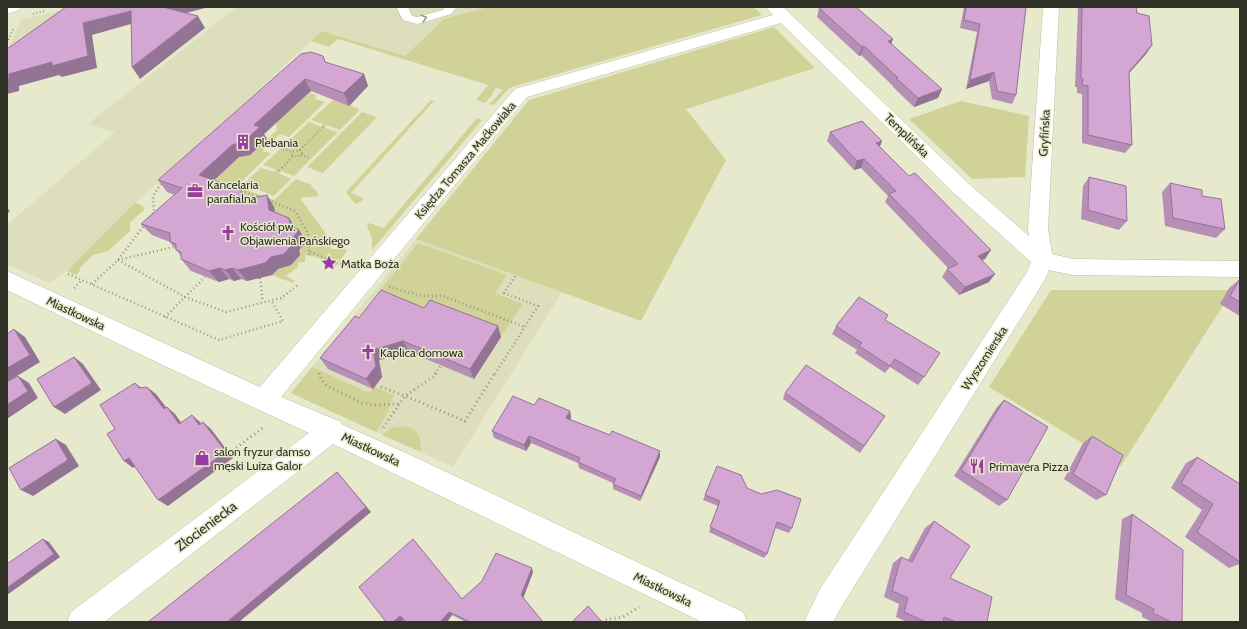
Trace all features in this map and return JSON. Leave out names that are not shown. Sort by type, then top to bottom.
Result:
[{"type":"street","points":[[7,9],[14,7]]},
{"type":"street","name":"Gryfińska","points":[[1042,260],[1038,228],[1051,7]]},
{"type":"street","name":"Templińska","points":[[779,12],[962,189],[1042,260]]},
{"type":"street","name":"Księdza Tomasza Maćkowiaka","points":[[264,400],[521,94],[779,12]]},
{"type":"street","points":[[1042,260],[1073,267],[1240,269]]},
{"type":"street","name":"Wyszomierska","points":[[818,622],[830,599],[1037,274],[1042,260]]},
{"type":"street","name":"Miastkowska","points":[[7,280],[264,400],[332,430],[732,622]]},
{"type":"street","name":"Złocieniecka","points":[[81,622],[332,430]]},
{"type":"lane","points":[[402,7],[408,18],[417,21],[447,12],[451,7]]},
{"type":"path","points":[[7,43],[15,25],[11,26]]},
{"type":"path","points":[[283,149],[292,152],[300,150],[323,127]]},
{"type":"path","points":[[300,150],[302,152],[301,155]]},
{"type":"path","points":[[292,152],[290,155],[292,157]]},
{"type":"path","points":[[279,171],[292,157],[301,155],[310,158]]},
{"type":"path","points":[[92,284],[118,260],[154,212],[153,196],[163,179]]},
{"type":"path","points":[[226,185],[296,211],[308,233],[309,254],[347,266]]},
{"type":"path","points":[[118,260],[180,245]]},
{"type":"path","points":[[118,260],[185,297],[226,312],[281,298],[298,285]]},
{"type":"path","points":[[68,274],[218,340],[282,321],[271,300]]},
{"type":"path","points":[[381,388],[405,396],[465,421],[538,306],[504,293],[516,275]]},
{"type":"path","points":[[165,317],[205,277]]},
{"type":"path","points":[[260,278],[263,302]]},
{"type":"path","points":[[387,287],[422,296],[443,296],[525,327]]},
{"type":"path","points":[[379,433],[405,396],[433,377],[441,366]]},
{"type":"path","points":[[320,368],[320,379],[331,389],[351,396],[366,404],[400,404]]},
{"type":"path","points":[[229,453],[266,425]]},
{"type":"path","points":[[602,622],[604,620],[622,619],[632,614],[641,603]]},
{"type":"shaded area","points":[[73,7],[7,51],[21,20]]},
{"type":"shaded area","points":[[237,7],[488,7],[444,19],[405,56],[322,31],[143,196],[70,268],[49,283],[7,264],[7,225],[115,132],[88,124]]},
{"type":"shaded area","points":[[504,131],[641,321],[562,292],[453,467],[291,393]]},
{"type":"green space","points":[[488,7],[754,7],[762,15],[509,88],[494,105],[489,104],[503,90],[496,88],[485,103],[476,100],[488,85],[338,39],[329,47],[311,41],[322,31],[405,56],[444,19]]},
{"type":"green space","points":[[774,27],[815,68],[686,109],[726,160],[641,321],[416,239],[529,100]]},
{"type":"green space","points":[[310,93],[316,95],[315,99],[325,102],[289,137],[280,134],[262,151],[271,153],[237,186],[274,200],[296,179],[312,185],[311,186],[318,193],[318,196],[300,198],[326,234],[332,249],[345,249],[347,251],[333,270],[322,259],[305,255],[305,262],[298,263],[298,267],[286,276],[295,281],[293,283],[272,275],[278,269],[291,265],[216,190],[215,180],[239,157],[250,155],[277,130],[276,123]]},
{"type":"green space","points":[[334,99],[359,109],[359,111],[340,130],[327,125],[325,128],[338,132],[294,176],[281,171],[278,173],[291,179],[274,196],[243,184],[261,168],[274,172],[277,170],[263,165],[309,122],[321,127],[323,124],[311,120]]},
{"type":"green space","points":[[431,100],[434,101],[351,193],[364,198],[361,202],[355,204],[346,192]]},
{"type":"green space","points":[[961,101],[1029,116],[1025,177],[972,179],[909,119]]},
{"type":"green space","points":[[362,112],[377,117],[323,173],[307,167]]},
{"type":"green space","points":[[477,118],[482,120],[372,250],[372,239],[367,225],[369,223],[384,228]]},
{"type":"green space","points":[[135,203],[143,206],[144,210],[130,222],[130,231],[108,251],[93,255],[79,269],[81,270],[76,275],[67,271]]},
{"type":"green space","points":[[418,243],[507,275],[495,293],[523,304],[502,335],[434,307],[429,313],[378,293]]},
{"type":"green space","points":[[1051,290],[1233,290],[1121,466],[989,387]]},
{"type":"green space","points":[[312,367],[369,393],[374,387],[394,395],[387,414],[376,432],[291,393]]},
{"type":"green space","points":[[404,426],[413,429],[420,438],[421,452],[382,435],[391,428]]},
{"type":"building","points":[[66,7],[163,7],[198,16],[132,67],[131,11],[83,23],[88,56],[52,66],[52,62],[9,74],[9,79],[7,80],[7,49]]},
{"type":"building","points":[[856,7],[893,39],[888,41],[942,89],[918,98],[864,46],[862,47],[819,8]]},
{"type":"building","points":[[966,7],[1026,7],[1016,95],[997,91],[994,72],[970,80],[980,24],[964,20]]},
{"type":"building","points":[[1082,7],[1136,7],[1137,13],[1149,16],[1152,45],[1129,72],[1132,145],[1088,135],[1088,86],[1082,85],[1083,79],[1081,78]]},
{"type":"building","points":[[311,52],[323,56],[325,62],[364,74],[344,93],[305,79],[254,125],[260,127],[243,142],[232,145],[199,175],[241,190],[243,200],[267,195],[269,210],[289,218],[290,226],[299,230],[292,239],[293,244],[284,254],[271,257],[265,263],[238,270],[232,268],[225,270],[220,268],[209,271],[181,259],[181,252],[176,250],[176,244],[170,242],[170,233],[141,224],[182,188],[158,180],[301,54]]},
{"type":"building","points":[[862,121],[882,141],[876,143],[909,176],[915,173],[991,250],[978,256],[995,274],[965,287],[947,269],[958,264],[889,194],[896,191],[864,159],[857,161],[830,132]]},
{"type":"building","points":[[1089,177],[1126,186],[1127,221],[1088,210]]},
{"type":"building","points":[[1170,183],[1202,190],[1202,196],[1221,199],[1225,229],[1173,218]]},
{"type":"building","points":[[1240,280],[1240,302],[1230,296]]},
{"type":"building","points":[[381,290],[424,308],[430,300],[498,326],[470,369],[403,341],[373,350],[376,366],[366,379],[320,358],[355,316],[359,318]]},
{"type":"building","points":[[859,297],[888,315],[885,320],[940,353],[924,377],[895,359],[890,366],[859,346],[862,343],[836,326]]},
{"type":"building","points":[[14,329],[30,355],[7,368],[7,334]]},
{"type":"building","points":[[74,357],[92,383],[54,407],[37,379]]},
{"type":"building","points":[[806,365],[885,416],[864,446],[785,393]]},
{"type":"building","points":[[18,376],[28,391],[7,405],[7,382]]},
{"type":"building","points":[[135,383],[139,388],[147,387],[164,409],[167,407],[179,424],[192,415],[199,425],[203,422],[226,452],[158,500],[129,458],[124,461],[107,434],[115,429],[100,405]]},
{"type":"building","points":[[513,396],[534,405],[539,398],[570,411],[566,418],[610,435],[612,431],[660,451],[641,496],[613,484],[616,479],[578,462],[580,458],[529,436],[524,445],[492,431]]},
{"type":"building","points":[[1004,400],[1048,427],[1007,500],[961,470]]},
{"type":"building","points":[[1092,436],[1123,455],[1106,495],[1073,474]]},
{"type":"building","points":[[56,439],[68,460],[21,490],[9,468]]},
{"type":"building","points":[[1197,457],[1240,484],[1240,562],[1197,532],[1213,504],[1181,483]]},
{"type":"building","points":[[717,466],[741,475],[747,488],[761,494],[777,490],[801,499],[792,528],[777,522],[767,554],[710,527],[720,501],[705,495]]},
{"type":"building","points":[[337,472],[366,507],[227,622],[148,622]]},
{"type":"building","points":[[1132,514],[1183,550],[1182,622],[1171,622],[1153,613],[1154,609],[1126,595]]},
{"type":"building","points":[[934,521],[970,546],[950,578],[992,597],[987,622],[956,622],[944,617],[943,622],[926,622],[904,612],[908,598],[892,591],[901,557],[912,562]]},
{"type":"building","points":[[43,539],[54,554],[7,588],[7,564]]},
{"type":"building","points":[[413,539],[462,599],[482,581],[496,553],[532,568],[521,595],[543,622],[470,622],[449,612],[440,622],[407,622],[400,616],[393,622],[386,622],[359,587]]},
{"type":"building","points":[[588,606],[602,622],[572,622]]},
{"type":"place","name":"Plebania","points":[[243,142]]},
{"type":"place","name":"Kancelaria parafialna","points":[[195,191]]},
{"type":"place","name":"Kościół pw. Objawienia Pańskiego","points":[[228,233]]},
{"type":"place","name":"Matka Boża","points":[[329,263]]},
{"type":"place","name":"Kaplica domowa","points":[[368,352]]},
{"type":"place","name":"salon fryzur damso męski Luiza Galor","points":[[202,458]]},
{"type":"place","name":"Primavera Pizza","points":[[977,466]]}]
